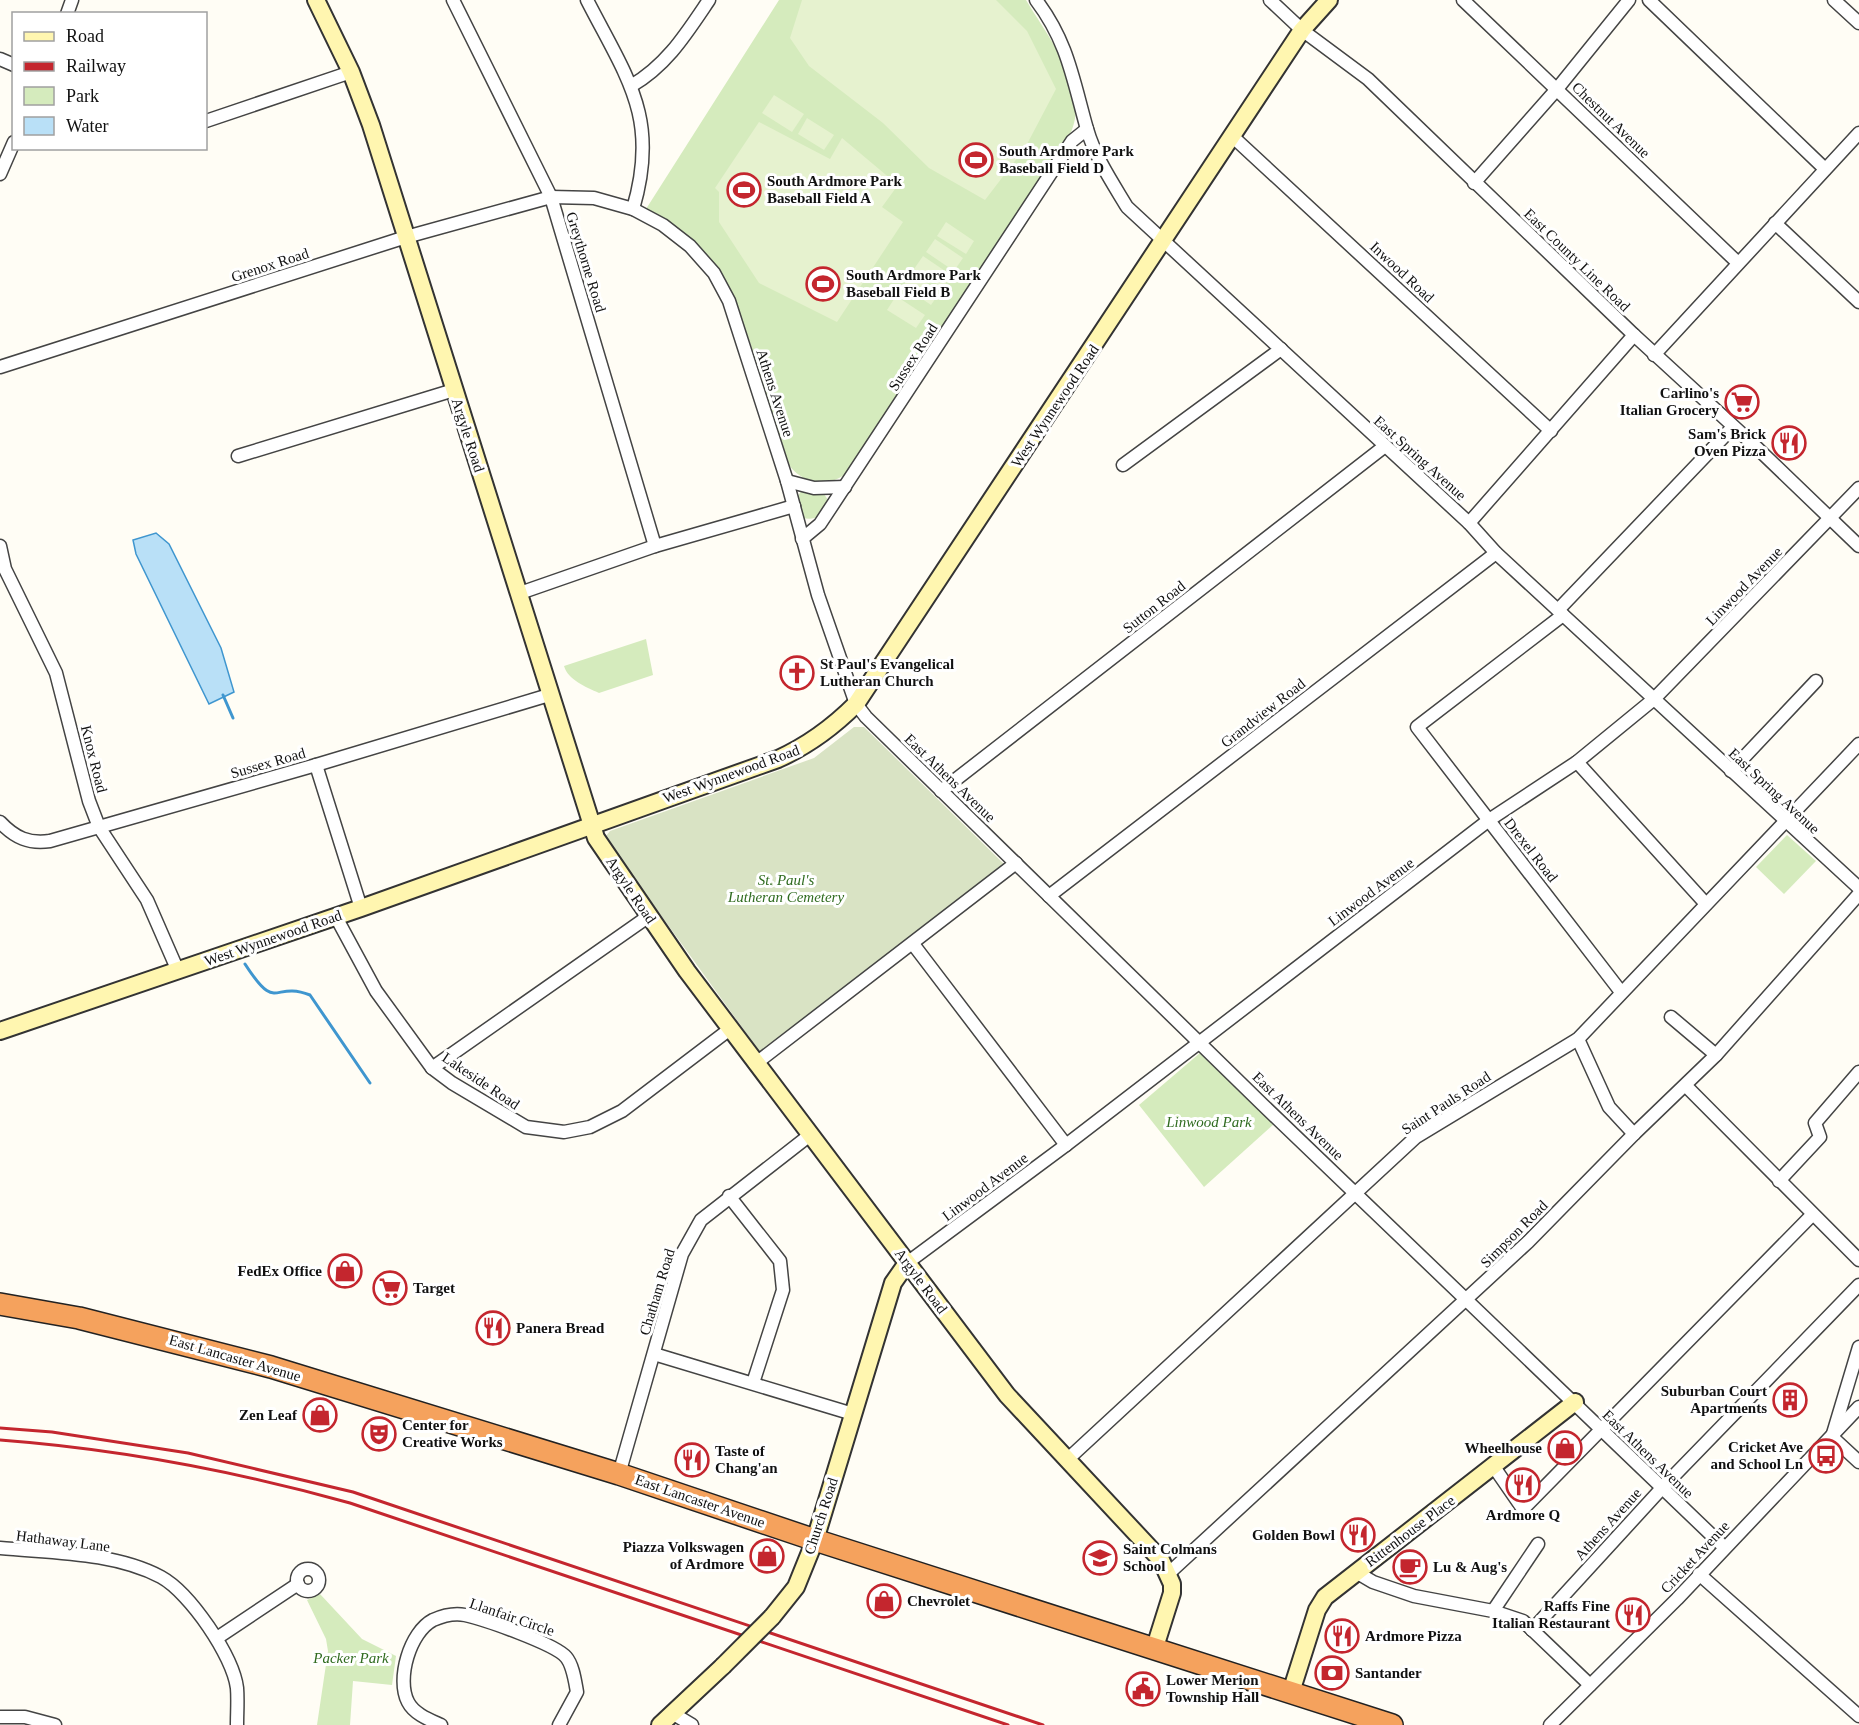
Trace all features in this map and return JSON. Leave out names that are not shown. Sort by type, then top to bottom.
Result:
[{"type":"highway","name":"East Lancaster Avenue","points":[[0,1304],[79,1318],[271,1367],[619,1474],[815,1540],[1155,1647],[1392,1725]]},
{"type":"street","name":"Argyle Road","points":[[316,0],[351,72],[371,125],[596,838],[755,1064],[1007,1395],[1161,1560],[1168,1574]]},
{"type":"street","name":"Greythorne Road","points":[[453,0],[551,197],[656,546]]},
{"type":"street","points":[[587,0],[632,86],[644,137],[643,170],[633,209]]},
{"type":"street","points":[[632,86],[649,76],[675,51],[709,0]]},
{"type":"street","name":"East Spring Avenue","points":[[1036,0],[1066,52],[1087,129],[1100,163],[1126,207],[1469,523],[1496,553],[1786,823],[1859,888]]},
{"type":"street","name":"East County Line Road","points":[[1270,0],[1302,30],[1368,79],[1654,355],[1734,427],[1859,546]]},
{"type":"street","name":"West Wynnewood Road","points":[[0,1030],[361,908],[803,748],[834,727],[856,704],[1302,30],[1329,0]]},
{"type":"street","name":"Chestnut Avenue","points":[[1463,0],[1737,262]]},
{"type":"street","points":[[1474,183],[1557,89],[1629,0]]},
{"type":"street","points":[[1649,0],[1825,169]]},
{"type":"street","points":[[1834,0],[1859,23]]},
{"type":"street","points":[[207,121],[351,72]]},
{"type":"street","name":"Sussex Road","points":[[801,539],[820,524],[1072,141],[1087,129]]},
{"type":"street","points":[[1654,355],[1737,262],[1859,133]]},
{"type":"street","name":"Inwood Road","points":[[1232,136],[1551,431]]},
{"type":"street","points":[[0,174],[12,147]]},
{"type":"street","name":"Athens Avenue","points":[[551,197],[594,198],[633,209],[663,225],[690,246],[714,273],[725,291],[787,481],[801,539],[856,704]]},
{"type":"street","name":"Grenox Road","points":[[0,367],[406,237],[551,197]]},
{"type":"street","points":[[1776,223],[1859,302]]},
{"type":"street","points":[[1469,523],[1634,335]]},
{"type":"street","points":[[1123,465],[1281,349]]},
{"type":"street","points":[[238,456],[454,390]]},
{"type":"street","points":[[1560,612],[1734,427]]},
{"type":"street","name":"Sutton Road","points":[[941,791],[1385,446]]},
{"type":"street","points":[[787,481],[814,488],[845,487]]},
{"type":"street","name":"Linwood Avenue","points":[[907,1263],[1066,1145],[1489,820],[1577,762],[1654,699],[1859,488]]},
{"type":"street","points":[[519,593],[656,546],[794,506]]},
{"type":"street","name":"Knox Road","points":[[0,546],[5,569],[56,673],[89,801],[99,827],[147,900],[178,971]]},
{"type":"street","name":"Grandview Road","points":[[1049,896],[1496,553]]},
{"type":"street","name":"Drexel Road","points":[[1560,612],[1417,727],[1621,992]]},
{"type":"street","points":[[1731,771],[1816,681]]},
{"type":"street","name":"Sussex Road","points":[[0,822],[8,830],[34,843],[99,827],[316,765],[549,695]]},
{"type":"street","name":"East Athens Avenue","points":[[856,704],[941,791],[1263,1105],[1724,1547]]},
{"type":"street","points":[[1786,823],[1859,744]]},
{"type":"street","points":[[1577,762],[1706,904]]},
{"type":"street","points":[[316,765],[361,908]]},
{"type":"street","name":"Saint Pauls Road","points":[[1068,1459],[1358,1194],[1416,1137],[1578,1039],[1786,823]]},
{"type":"street","points":[[755,1064],[1016,863]]},
{"type":"street","name":"Simpson Road","points":[[1168,1574],[1468,1300],[1634,1134],[1686,1086],[1859,894]]},
{"type":"street","name":"Lakeside Road","points":[[336,916],[376,991],[432,1068],[526,1127],[564,1132],[590,1127],[622,1111],[730,1029]]},
{"type":"street","points":[[432,1068],[649,916]]},
{"type":"street","points":[[913,944],[1066,1145]]},
{"type":"street","points":[[1671,1017],[1716,1055]]},
{"type":"street","points":[[1578,1039],[1610,1107],[1634,1134]]},
{"type":"street","points":[[1779,1181],[1820,1137],[1815,1123],[1859,1072]]},
{"type":"street","points":[[1686,1086],[1859,1260]]},
{"type":"street","name":"Chatham Road","points":[[619,1474],[682,1254],[701,1220],[810,1135]]},
{"type":"street","points":[[729,1196],[780,1261],[783,1290],[753,1383]]},
{"type":"street","points":[[1494,1467],[1523,1509],[1812,1215]]},
{"type":"street","name":"Church Road","points":[[666,1719],[723,1666],[771,1617],[796,1587],[815,1540],[893,1283],[907,1263]]},
{"type":"street","name":"Athens Avenue","points":[[1532,1630],[1662,1488],[1859,1285]]},
{"type":"street","points":[[1859,1347],[1832,1437],[1859,1461]]},
{"type":"street","points":[[654,1354],[853,1414]]},
{"type":"street","name":"Rittenhouse Place","points":[[1291,1692],[1320,1604],[1356,1572],[1575,1402]]},
{"type":"street","name":"Cricket Avenue","points":[[1550,1725],[1859,1407]]},
{"type":"street","points":[[1493,1611],[1538,1544]]},
{"type":"street","name":"Hathaway Lane","points":[[0,1548],[72,1554],[124,1564],[162,1578],[190,1603],[217,1638],[237,1686],[237,1725]]},
{"type":"street","points":[[1356,1572],[1374,1582],[1414,1596],[1493,1611],[1522,1621],[1590,1685]]},
{"type":"street","points":[[1155,1647],[1172,1593],[1168,1574]]},
{"type":"street","points":[[1699,1574],[1859,1716]]},
{"type":"street","points":[[217,1638],[298,1584]]},
{"type":"street","name":"Llanfair Circle","points":[[441,1725],[416,1711],[407,1701],[404,1668],[408,1653],[424,1627],[432,1621],[457,1614],[555,1647],[568,1660],[577,1692],[559,1725]]},
{"type":"street","points":[[0,1716],[25,1717],[55,1725]]},
{"type":"street","points":[[666,1719],[692,1725]]},
{"type":"green space","points":[[779,0],[1026,0],[1065,66],[1076,103],[1075,120],[1068,138],[850,470],[833,481],[814,482],[791,468],[785,459],[744,325],[721,276],[707,256],[693,242],[646,209]]},
{"type":"green space","points":[[802,0],[996,0],[1027,31],[1056,89],[1025,148],[985,200],[929,168],[883,123],[809,66],[790,38]]},
{"type":"green space","points":[[774,95],[804,114],[792,132],[762,113]]},
{"type":"green space","points":[[807,118],[834,135],[824,150],[798,134]]},
{"type":"green space","points":[[759,122],[830,159],[842,138],[898,185],[882,207],[903,222],[837,322],[759,283],[719,222],[719,192],[715,188]]},
{"type":"green space","points":[[946,222],[974,241],[966,254],[937,236]]},
{"type":"green space","points":[[935,239],[963,258],[954,271],[926,252]]},
{"type":"green space","points":[[923,256],[951,275],[943,288],[914,269]]},
{"type":"green space","points":[[912,273],[940,292],[931,305],[903,286]]},
{"type":"green space","points":[[896,296],[925,315],[916,328],[887,310]]},
{"type":"green space","points":[[803,489],[824,494],[828,500],[822,513],[816,518],[802,518],[797,497]]},
{"type":"green space","points":[[646,639],[653,675],[599,693],[573,679],[564,666]]},
{"type":"green space","name":"St. Paul's Lutheran Cemetery","points":[[854,727],[864,727],[1005,865],[760,1052],[607,841],[606,836],[610,831],[814,758]]},
{"type":"green space","points":[[1787,835],[1816,861],[1784,894],[1756,867]]},
{"type":"green space","name":"Linwood Park","points":[[1200,1053],[1274,1124],[1204,1187],[1139,1105]]},
{"type":"green space","name":"Packer Park","points":[[320,1594],[362,1639],[396,1656],[392,1685],[353,1681],[350,1725],[317,1725],[328,1651],[326,1639],[307,1600]]},
{"type":"water","points":[[156,533],[169,544],[221,648],[234,692],[209,704],[136,554],[133,540]]},
{"type":"waterway","points":[[223,695],[233,718]]},
{"type":"waterway","points":[[245,964],[264,988],[270,992],[298,991],[310,995],[370,1083]]},
{"type":"railway","points":[[0,1428],[52,1432],[188,1453],[353,1492],[1043,1725]]},
{"type":"railway","points":[[0,1440],[133,1455],[220,1471],[350,1503],[1008,1725]]},
{"type":"place","name":"South Ardmore Park Baseball Field D","points":[[976,160]]},
{"type":"place","name":"South Ardmore Park Baseball Field A","points":[[744,190]]},
{"type":"place","name":"South Ardmore Park Baseball Field B","points":[[823,284]]},
{"type":"place","name":"Carlino's Italian Grocery","points":[[1742,402]]},
{"type":"place","name":"Sam's Brick Oven Pizza","points":[[1789,443]]},
{"type":"place","name":"St Paul's Evangelical Lutheran Church","points":[[797,673]]},
{"type":"place","name":"FedEx Office","points":[[345,1271]]},
{"type":"place","name":"Target","points":[[390,1288]]},
{"type":"place","name":"Panera Bread","points":[[493,1328]]},
{"type":"place","name":"Suburban Court Apartments","points":[[1790,1400]]},
{"type":"place","name":"Zen Leaf","points":[[320,1415]]},
{"type":"place","name":"Center for Creative Works","points":[[379,1434]]},
{"type":"place","name":"Wheelhouse","points":[[1565,1448]]},
{"type":"place","name":"Cricket Ave and School Ln","points":[[1826,1456]]},
{"type":"place","name":"Taste of Chang'an","points":[[692,1460]]},
{"type":"place","name":"Ardmore Q","points":[[1523,1485]]},
{"type":"place","name":"Golden Bowl","points":[[1358,1535]]},
{"type":"place","name":"Piazza Volkswagen of Ardmore","points":[[767,1556]]},
{"type":"place","name":"Saint Colmans School","points":[[1100,1558]]},
{"type":"place","name":"Lu & Aug's","points":[[1410,1567]]},
{"type":"place","name":"Chevrolet","points":[[884,1601]]},
{"type":"place","name":"Raffs Fine Italian Restaurant","points":[[1633,1615]]},
{"type":"place","name":"Ardmore Pizza","points":[[1342,1636]]},
{"type":"place","name":"Santander","points":[[1332,1673]]},
{"type":"place","name":"Lower Merion Township Hall","points":[[1143,1689]]}]
